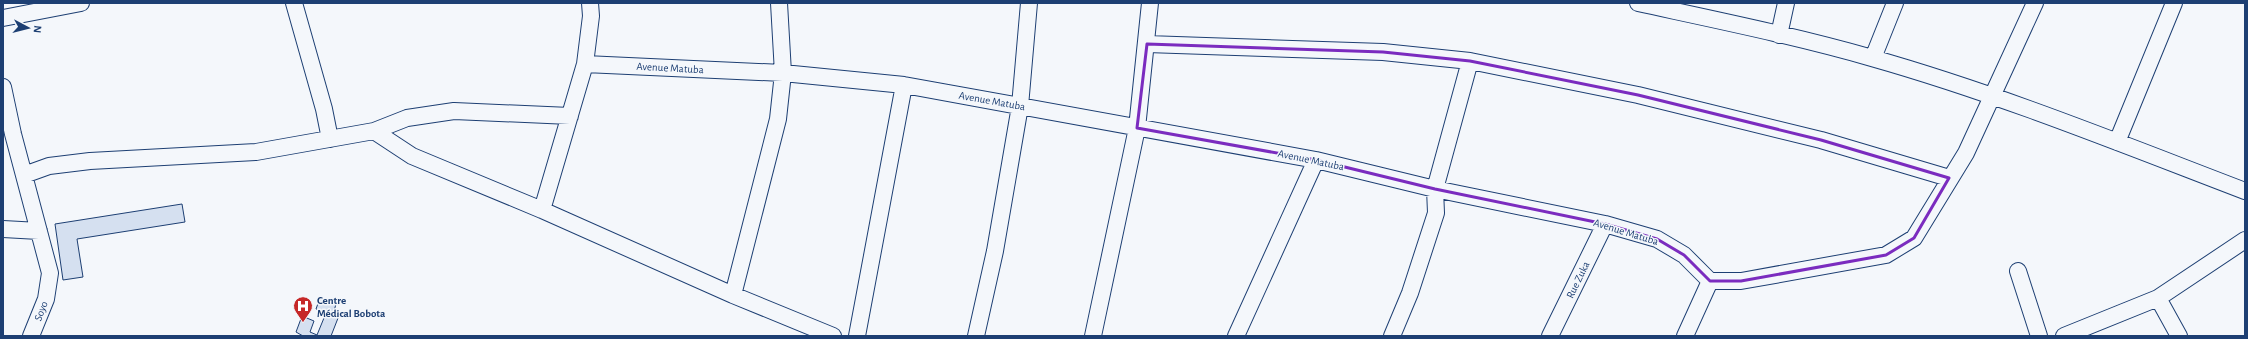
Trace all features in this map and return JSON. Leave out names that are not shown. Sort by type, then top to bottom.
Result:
[{"type":"street","points":[[3,18],[81,3]]},
{"type":"street","points":[[294,3],[324,108],[330,139]]},
{"type":"street","points":[[542,210],[584,64],[591,16],[590,3]]},
{"type":"street","points":[[733,295],[778,119],[783,73],[779,3]]},
{"type":"street","points":[[976,336],[995,251],[1020,106],[1029,3]]},
{"type":"street","points":[[1093,336],[1137,128],[1150,3]]},
{"type":"street","points":[[1638,3],[1873,58],[1994,97],[2245,190]]},
{"type":"street","points":[[1779,35],[1786,3]]},
{"type":"street","points":[[1873,58],[1894,3]]},
{"type":"street","points":[[1685,336],[1710,280],[1741,281],[1886,255],[1914,238],[1949,178],[1966,153],[1994,97],[2035,3]]},
{"type":"street","points":[[2117,142],[2174,3]]},
{"type":"street","points":[[1146,44],[1375,52],[1470,61],[1653,99],[1821,140],[1949,178]]},
{"type":"street","points":[[1392,336],[1410,293],[1436,213],[1435,189],[1470,61]]},
{"type":"street","name":"Avenue Matuba","points":[[584,64],[783,73],[904,84],[1316,160],[1435,189],[1605,224],[1657,239],[1684,255],[1710,280]]},
{"type":"street","points":[[857,336],[904,84]]},
{"type":"street","points":[[3,87],[39,231],[3,229]]},
{"type":"street","points":[[24,175],[49,166],[90,161],[256,152],[374,131],[407,118],[454,111],[570,116]]},
{"type":"street","points":[[374,131],[412,156],[542,210],[733,295],[833,336]]},
{"type":"street","points":[[1236,336],[1316,160]]},
{"type":"street","name":"Rue Zuka","points":[[1550,336],[1605,224]]},
{"type":"street","name":"Soyo","points":[[31,336],[49,286],[50,273],[39,231]]},
{"type":"street","points":[[2064,336],[2158,298],[2245,240]]},
{"type":"street","points":[[2018,271],[2039,336]]},
{"type":"street","points":[[2158,298],[2179,336]]},
{"type":"highlighted area","points":[[1147,44],[1383,52],[1470,61],[1638,95],[1821,140],[1949,178],[1914,238],[1886,255],[1741,281],[1710,281],[1684,255],[1657,239],[1605,224],[1435,189],[1316,160],[1137,128]]},
{"type":"building","points":[[182,204],[185,222],[77,239],[83,277],[63,280],[55,224]]},
{"type":"building","points":[[320,298],[336,304],[334,311],[340,313],[331,336],[303,336],[296,332],[302,316],[314,321],[310,332],[317,335],[326,313],[316,309]]},
{"type":"place","name":"Centre Médical Bobota","points":[[303,323]]}]
